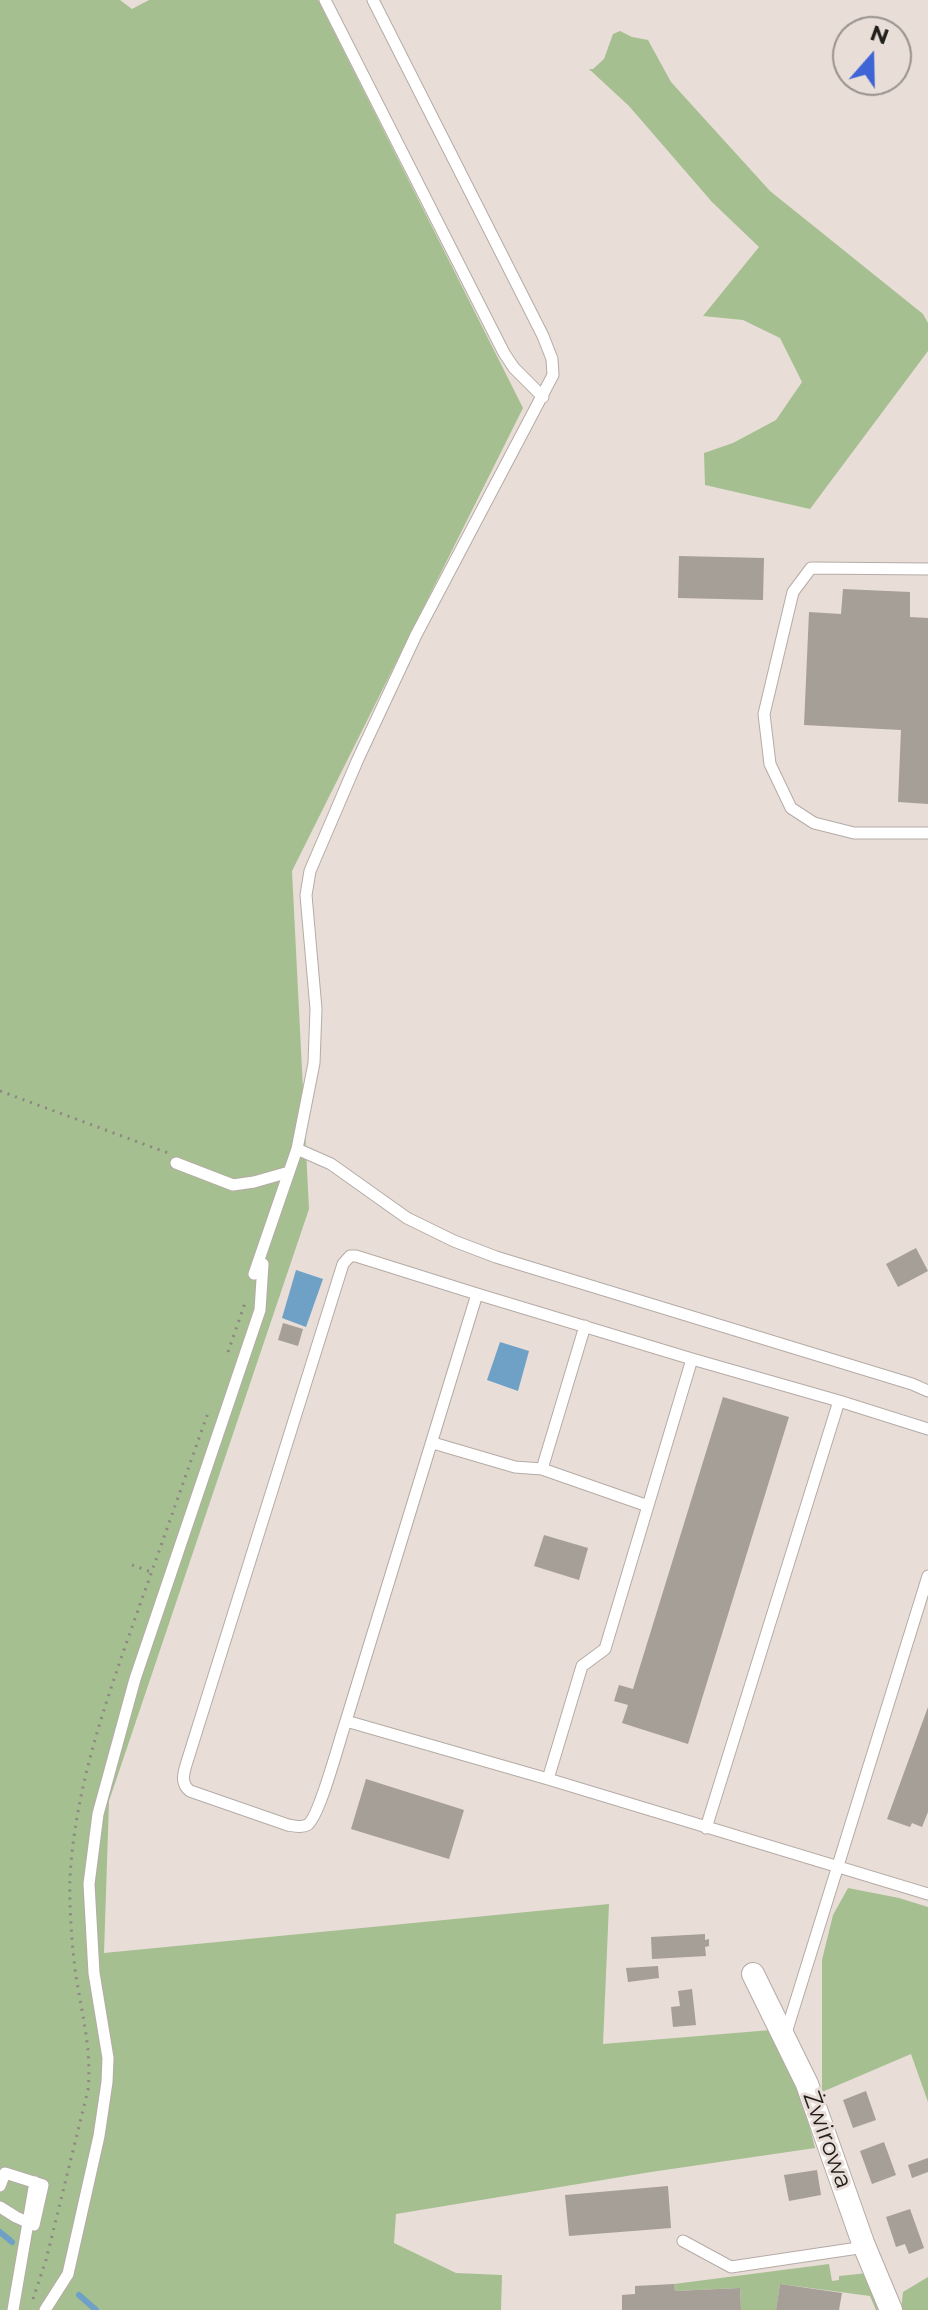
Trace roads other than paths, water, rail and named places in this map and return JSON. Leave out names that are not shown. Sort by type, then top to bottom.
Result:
[{"type":"street","name":"Żwirowa","points":[[753,1974],[807,2084],[865,2247],[891,2310]]},
{"type":"lane","points":[[325,0],[504,353],[543,397]]},
{"type":"lane","points":[[45,2310],[68,2274],[99,2136],[107,2082],[108,2058],[94,1973],[89,1884],[98,1814],[135,1679],[260,1310],[263,1264],[256,1268],[297,1149],[314,1063],[316,1009],[306,895],[310,871],[416,635],[553,375],[552,359],[543,336],[373,0]]},
{"type":"lane","points":[[928,569],[811,568],[793,592],[764,714],[770,764],[791,808],[814,823],[854,833],[928,833]]},
{"type":"lane","points":[[297,1149],[331,1164],[407,1218],[454,1241],[496,1257],[928,1391]]},
{"type":"lane","points":[[176,1163],[233,1185],[289,1172]]},
{"type":"lane","points":[[477,1294],[317,1812],[307,1825],[300,1827],[190,1791],[185,1787],[183,1777],[186,1765],[343,1264],[350,1256],[356,1256],[928,1429]]},
{"type":"lane","points":[[542,1469],[585,1326]]},
{"type":"lane","points":[[548,1779],[582,1666],[605,1649],[692,1359]]},
{"type":"lane","points":[[706,1828],[839,1401]]},
{"type":"lane","points":[[433,1443],[515,1467],[542,1469],[648,1506]]},
{"type":"lane","points":[[784,2036],[928,1576]]},
{"type":"lane","points":[[346,1721],[928,1894]]},
{"type":"lane","points":[[0,2186],[5,2173],[43,2185],[34,2225],[0,2207]]},
{"type":"lane","points":[[13,2310],[28,2222]]},
{"type":"lane","points":[[683,2241],[731,2267],[865,2247]]},
{"type":"water","points":[[296,1270],[323,1279],[306,1327],[282,1318]]},
{"type":"water","points":[[500,1342],[529,1351],[518,1391],[487,1380]]},
{"type":"waterway","points":[[0,2232],[12,2242]]},
{"type":"waterway","points":[[79,2295],[96,2310]]}]
